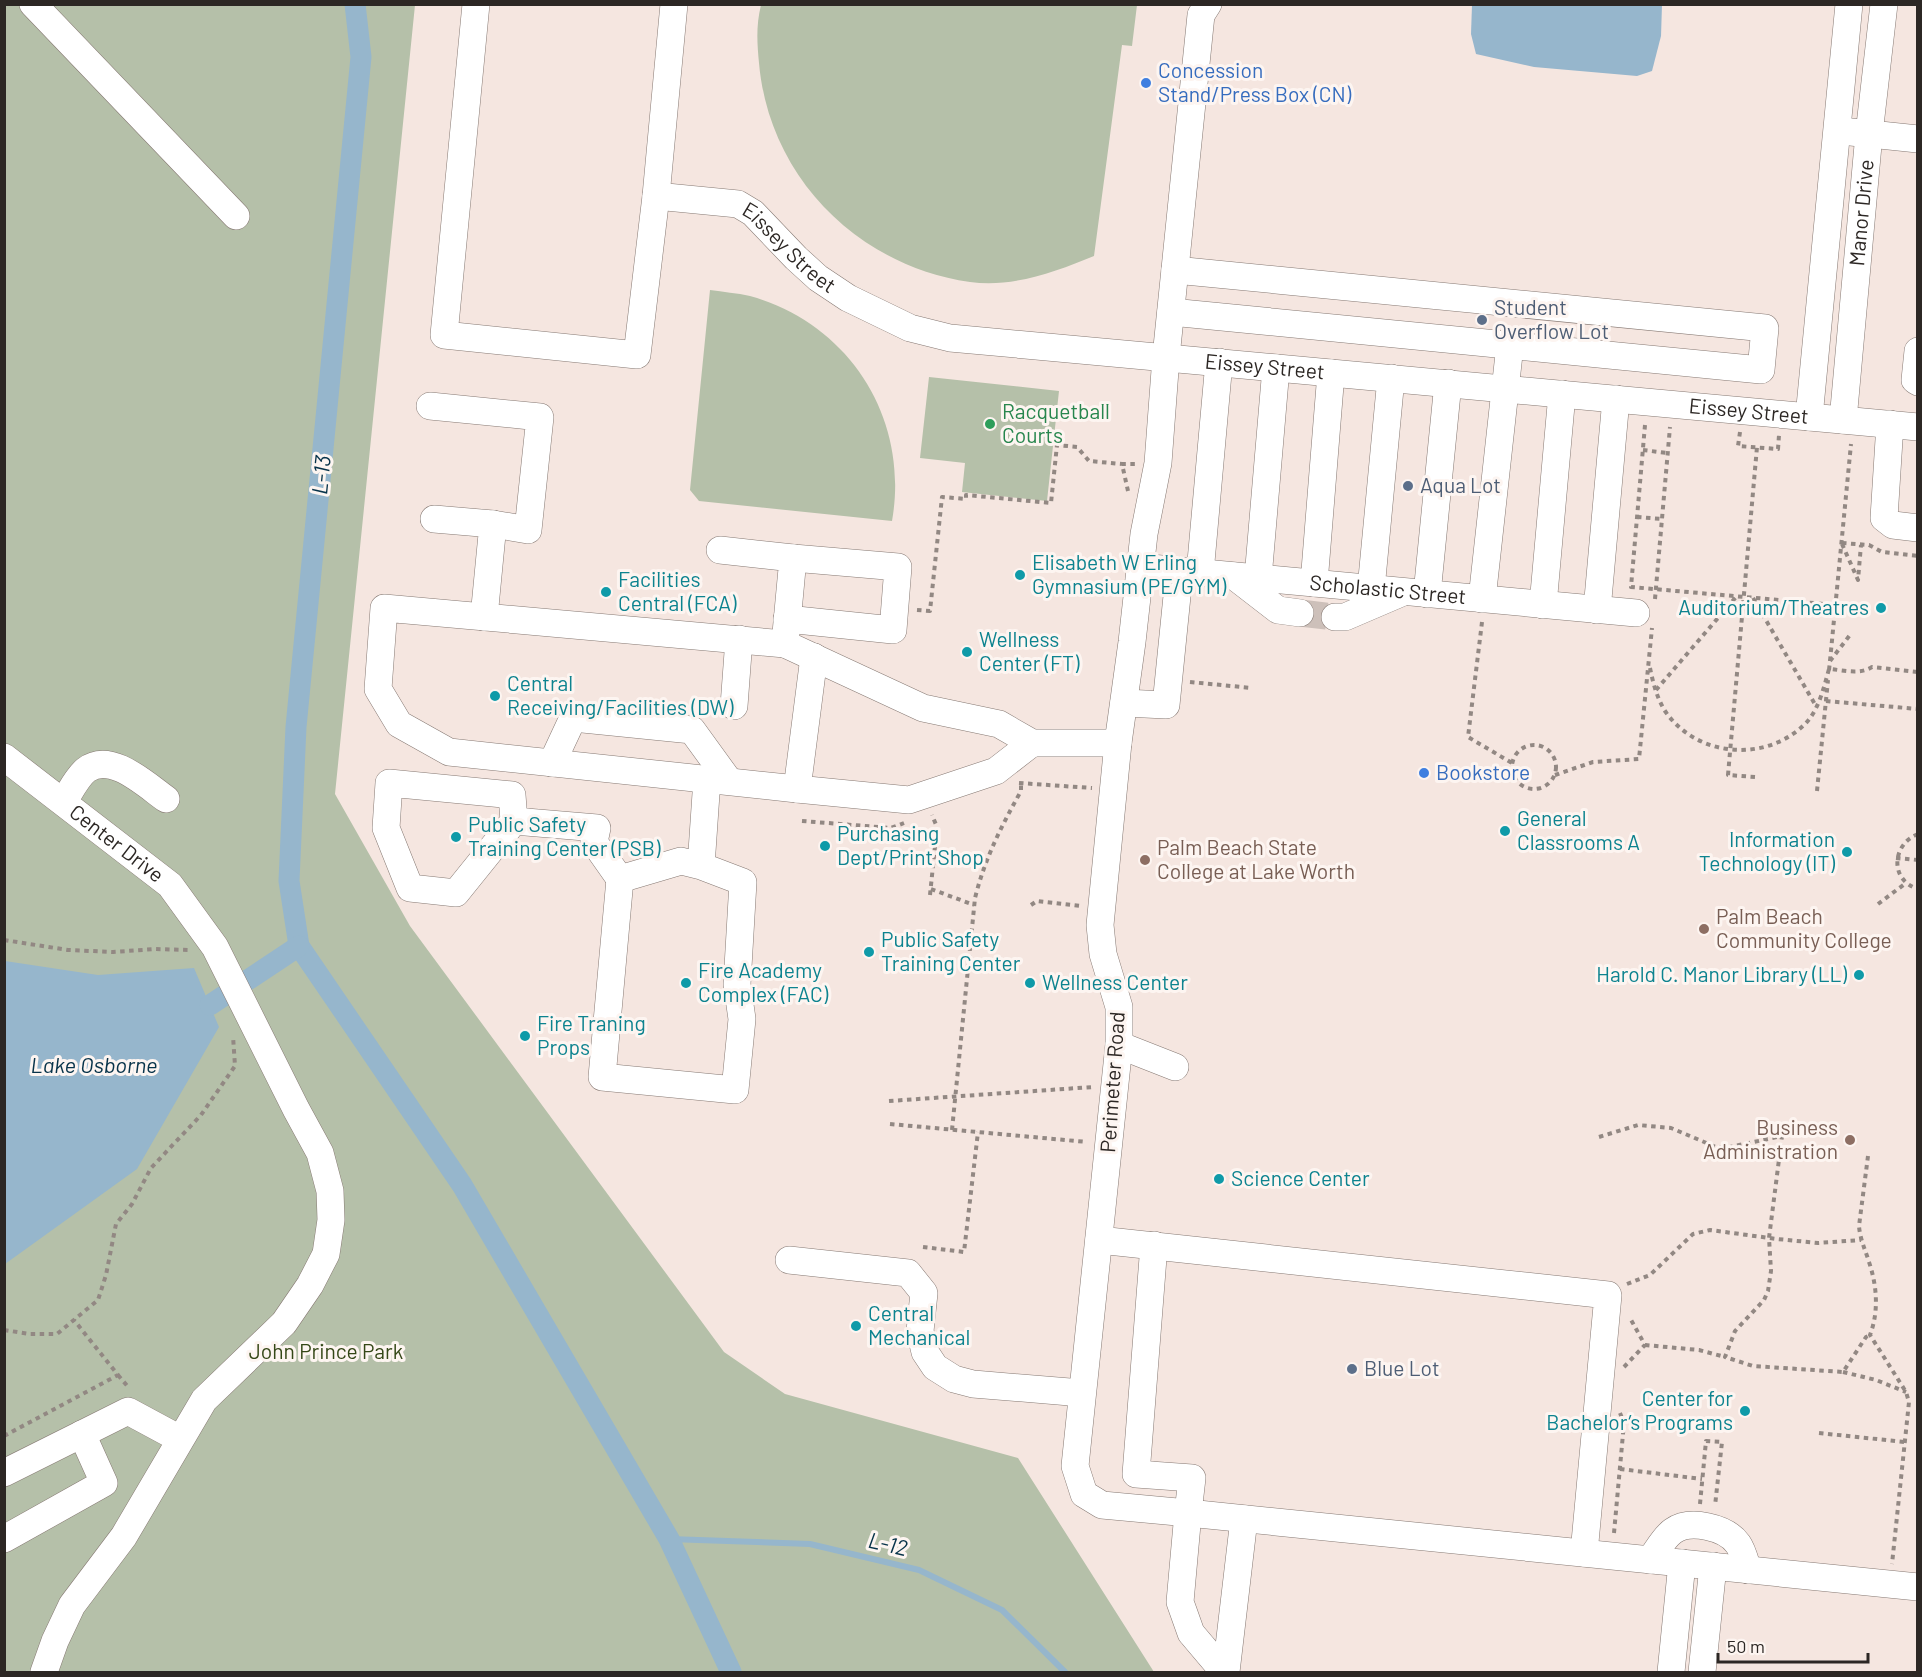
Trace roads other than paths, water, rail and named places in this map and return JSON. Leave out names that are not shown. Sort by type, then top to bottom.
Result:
[{"type":"street","points":[[33,4],[236,216]]},
{"type":"street","points":[[476,4],[444,335],[636,355],[656,196],[674,4]]},
{"type":"street","name":"Perimeter Road","points":[[1208,4],[1201,15],[1166,357],[1158,463],[1144,534],[1118,743],[1100,925],[1103,954],[1119,1007],[1119,1045],[1075,1466],[1084,1494],[1102,1505],[1748,1570],[1909,1578]]},
{"type":"street","name":"Manor Drive","points":[[1809,417],[1849,4]]},
{"type":"street","name":"Manor Drive","points":[[1847,429],[1869,134],[1884,4]]},
{"type":"street","points":[[1838,130],[1917,139]]},
{"type":"street","name":"Eissey Street","points":[[656,196],[738,204],[753,213],[818,278],[848,298],[910,328],[950,338],[1562,394],[1632,406],[1809,417],[1847,429],[1890,424],[1917,427]]},
{"type":"street","points":[[1171,312],[1761,370],[1765,328],[1175,270]]},
{"type":"street","points":[[1482,607],[1510,345]]},
{"type":"street","points":[[1917,351],[1915,380],[1917,382]]},
{"type":"street","points":[[1597,610],[1640,358]]},
{"type":"street","points":[[1200,573],[1219,363]]},
{"type":"street","points":[[1276,368],[1246,577],[1278,610],[1300,613]]},
{"type":"street","points":[[1314,583],[1331,373]]},
{"type":"street","points":[[1371,589],[1391,378]]},
{"type":"street","points":[[1335,617],[1345,618],[1415,593],[1448,384]]},
{"type":"street","points":[[1544,605],[1562,394]]},
{"type":"street","points":[[430,406],[540,417],[528,530],[493,524],[434,519]]},
{"type":"street","points":[[1890,424],[1884,518],[1893,525],[1917,528]]},
{"type":"street","points":[[484,616],[493,524]]},
{"type":"street","points":[[720,550],[898,567],[892,630],[786,632],[739,639],[384,608],[378,689],[399,724],[449,752],[909,800],[996,771],[1027,746],[1118,743]]},
{"type":"street","points":[[786,632],[793,558]]},
{"type":"street","name":"Scholastic Street","points":[[1140,567],[1415,593],[1482,607],[1544,605],[1648,612]]},
{"type":"street","points":[[1124,703],[1166,705],[1177,596]]},
{"type":"street","points":[[786,632],[814,657],[923,708],[999,724],[1027,746]]},
{"type":"street","points":[[734,706],[739,639]]},
{"type":"street","points":[[797,789],[814,657]]},
{"type":"street","points":[[552,763],[573,718],[692,730],[718,780],[700,866]]},
{"type":"street","name":"Center Drive","points":[[4,757],[170,885],[204,951],[261,1036],[320,1153],[330,1191],[331,1220],[326,1254],[310,1285],[284,1323],[204,1400],[124,1536],[72,1605],[55,1641],[44,1672]]},
{"type":"street","points":[[64,801],[86,770],[98,765],[122,767],[166,799]]},
{"type":"street","points":[[389,783],[512,795],[514,821],[456,893],[410,888],[386,828],[389,783]]},
{"type":"street","points":[[514,821],[597,828],[594,842],[620,879],[602,1077],[735,1090],[742,1019],[737,984],[743,882],[681,861],[620,879]]},
{"type":"street","points":[[1119,1045],[1175,1067]]},
{"type":"street","points":[[1099,1240],[1608,1295],[1584,1553]]},
{"type":"street","points":[[1154,1245],[1136,1474],[1192,1478],[1180,1602],[1191,1633],[1225,1672]]},
{"type":"street","points":[[789,1260],[908,1273],[924,1293],[920,1331],[925,1352],[935,1367],[954,1379],[973,1384],[1082,1393]]},
{"type":"street","points":[[4,1473],[128,1411],[180,1439]]},
{"type":"street","points":[[4,1539],[104,1483],[82,1434]]},
{"type":"street","points":[[1225,1672],[1244,1519]]},
{"type":"street","points":[[1650,1560],[1675,1529],[1689,1525],[1713,1528],[1732,1537],[1739,1546],[1748,1570]]},
{"type":"street","points":[[1671,1672],[1682,1563]]},
{"type":"street","points":[[1702,1672],[1713,1566]]},
{"type":"water","points":[[1472,5],[1662,5],[1661,36],[1652,71],[1637,76],[1534,67],[1476,54],[1471,34]]},
{"type":"water","name":"Lake Osborne","points":[[5,961],[98,975],[194,968],[219,1027],[137,1169],[5,1264]]},
{"type":"waterway","name":"L-13","points":[[355,4],[361,57],[296,727],[289,881],[299,946],[462,1185],[669,1539],[731,1672]]},
{"type":"waterway","points":[[210,1005],[299,946]]},
{"type":"waterway","name":"L-12","points":[[669,1539],[810,1544],[919,1570],[1002,1610],[1065,1672]]},
{"type":"tunnel","points":[[1300,613],[1335,617]]},
{"type":"place","name":"Concession Stand/Press Box (CN)","points":[[1146,83]]},
{"type":"place","name":"Student Overflow Lot","points":[[1482,320]]},
{"type":"place","name":"Racquetball Courts","points":[[990,424]]},
{"type":"place","name":"Aqua Lot","points":[[1408,486]]},
{"type":"place","name":"Elisabeth W Erling Gymnasium (PE/GYM)","points":[[1020,575]]},
{"type":"place","name":"Facilities Central (FCA)","points":[[606,592]]},
{"type":"place","name":"Auditorium/Theatres","points":[[1881,608]]},
{"type":"place","name":"Wellness Center (FT)","points":[[967,652]]},
{"type":"place","name":"Central Receiving/Facilities (DW)","points":[[495,696]]},
{"type":"place","name":"Bookstore","points":[[1424,773]]},
{"type":"place","name":"General Classrooms A","points":[[1505,831]]},
{"type":"place","name":"Public Safety Training Center (PSB)","points":[[456,837]]},
{"type":"place","name":"Purchasing Dept/Print Shop","points":[[825,846]]},
{"type":"place","name":"Information Technology (IT)","points":[[1847,852]]},
{"type":"place","name":"Palm Beach State College at Lake Worth","points":[[1145,860]]},
{"type":"place","name":"Palm Beach Community College","points":[[1704,929]]},
{"type":"place","name":"Public Safety Training Center","points":[[869,952]]},
{"type":"place","name":"Harold C. Manor Library (LL)","points":[[1859,975]]},
{"type":"place","name":"Fire Academy Complex (FAC)","points":[[686,983]]},
{"type":"place","name":"Wellness Center","points":[[1030,983]]},
{"type":"place","name":"Fire Traning Props","points":[[525,1036]]},
{"type":"place","name":"Business Administration","points":[[1850,1140]]},
{"type":"place","name":"Science Center","points":[[1219,1179]]},
{"type":"place","name":"Central Mechanical","points":[[856,1326]]},
{"type":"place","name":"Blue Lot","points":[[1352,1369]]},
{"type":"place","name":"Center for Bachelor’s Programs","points":[[1745,1411]]},
{"type":"park label","name":"John Prince Park","points":[[326,1352]]}]
